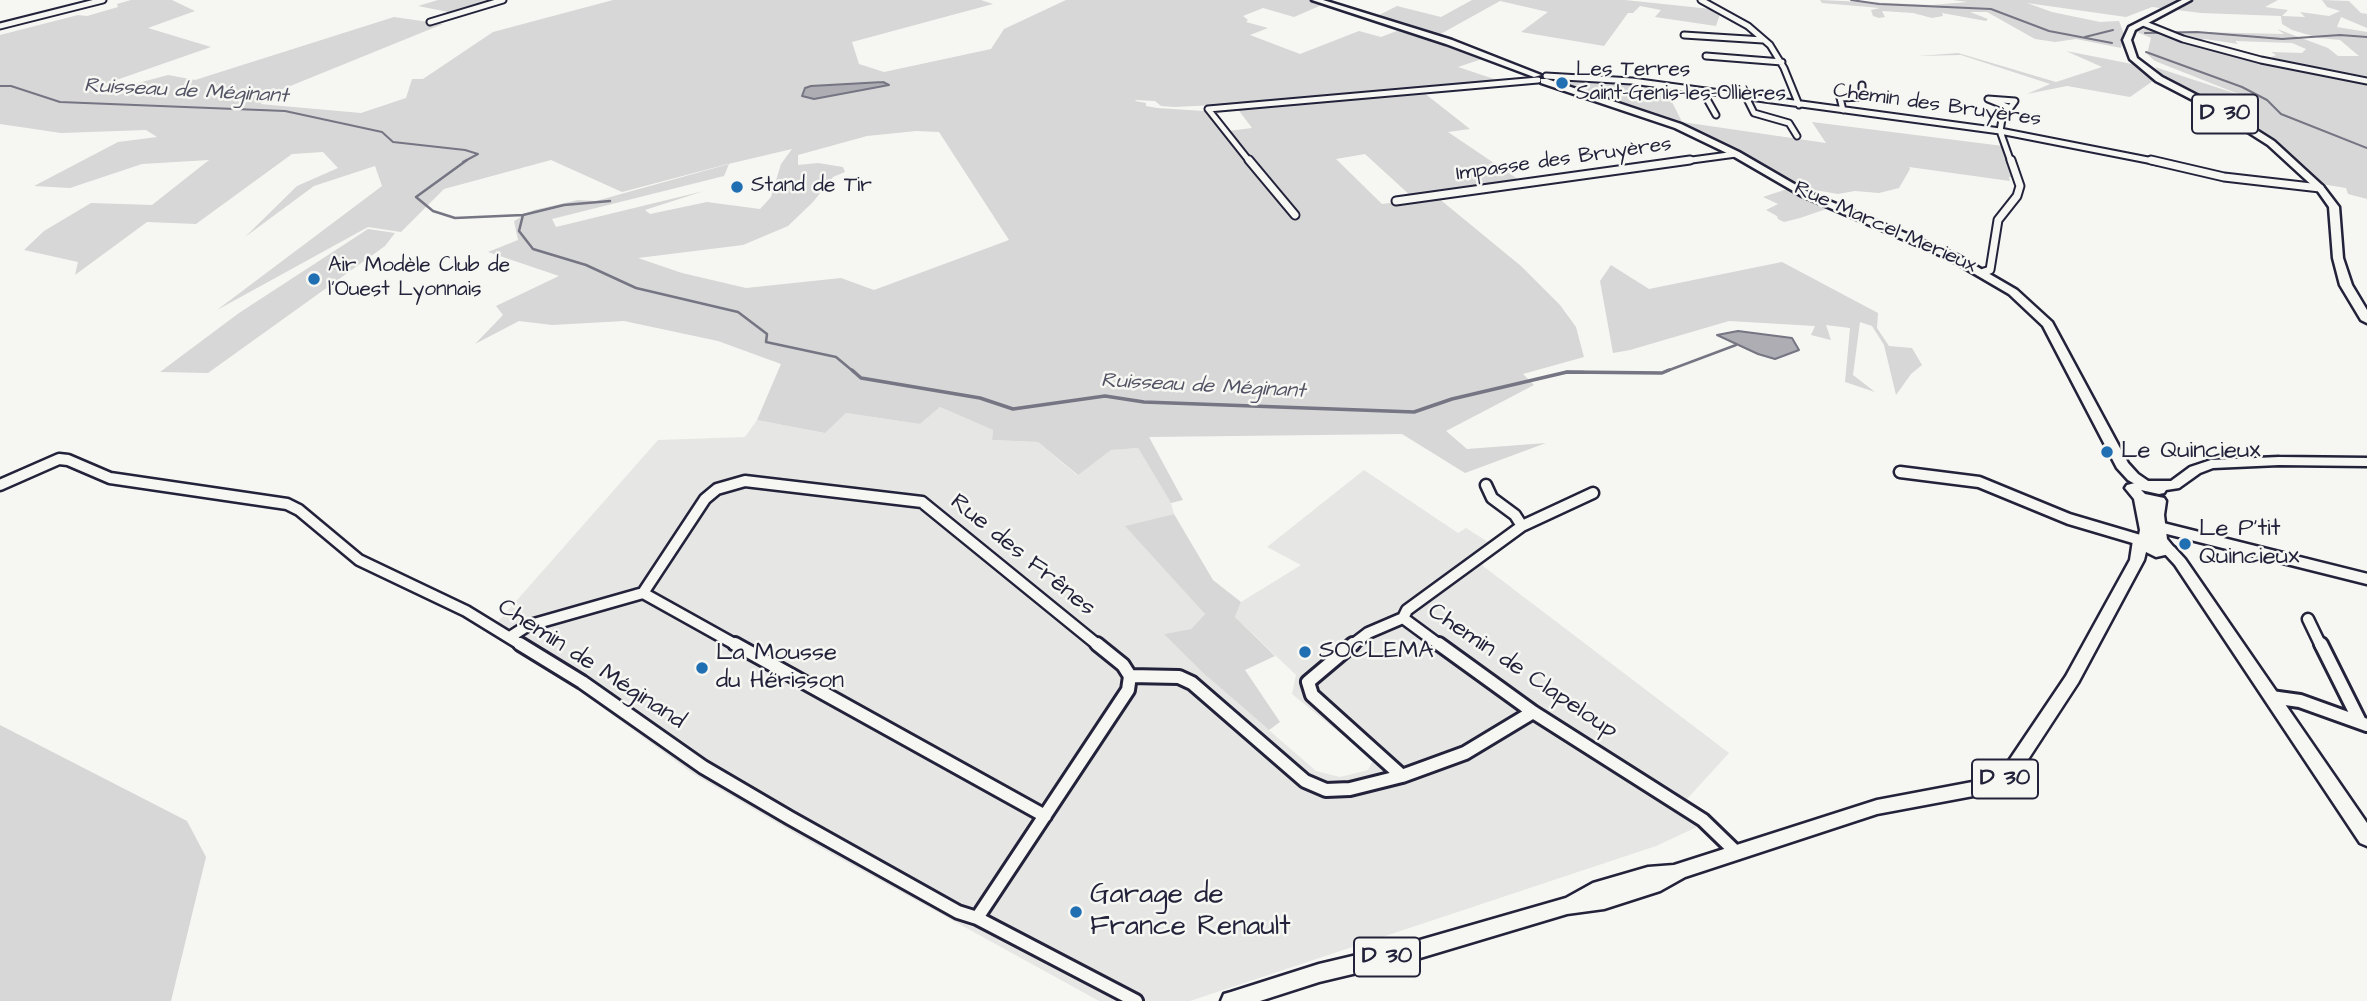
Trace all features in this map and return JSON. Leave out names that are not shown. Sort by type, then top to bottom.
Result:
[{"type":"main road","name":"Rue Marcel Merieux","points":[[1316,0],[1449,42],[1562,86],[1678,126],[1736,154],[1805,194],[1984,272],[2014,292],[2048,324],[2124,468],[2123,477],[2143,489],[2147,530],[2152,545]]},
{"type":"main road","points":[[2140,25],[2187,0]]},
{"type":"main road","name":"D 30","points":[[2140,25],[2127,40],[2129,49],[2145,69],[2271,143],[2320,188],[2334,208],[2338,258],[2346,285],[2367,320]]},
{"type":"main road","points":[[2143,489],[2178,482],[2195,470],[2211,464],[2279,461],[2367,462]]},
{"type":"main road","points":[[2143,489],[2162,499],[2176,491],[2178,482]]},
{"type":"main road","name":"D 30","points":[[1231,1001],[1319,973],[1420,949],[1567,906],[1604,901],[1653,885],[1679,871],[1877,807],[1984,787],[2006,779],[2072,679],[2152,545],[2162,499]]},
{"type":"main road","points":[[2152,545],[2182,567],[2367,838]]},
{"type":"street","points":[[0,26],[103,0]]},
{"type":"street","points":[[430,22],[503,0]]},
{"type":"street","points":[[1701,0],[1748,26],[1763,40],[1782,62],[1799,105]]},
{"type":"street","points":[[2140,25],[2261,60],[2367,81]]},
{"type":"street","points":[[1684,35],[1763,40]]},
{"type":"street","points":[[1706,56],[1782,62]]},
{"type":"street","name":"Chemin des Bruyères","points":[[1295,215],[1208,108],[1541,78],[1596,77],[2000,131],[2087,146],[2213,175],[2267,184],[2320,188]]},
{"type":"street","points":[[1843,110],[1840,98],[1862,97],[1862,85]]},
{"type":"street","points":[[1703,92],[1716,115]]},
{"type":"street","points":[[1747,99],[1754,113],[1789,123],[1797,136]]},
{"type":"street","points":[[1984,272],[1990,270],[1998,220],[2017,196],[2020,186],[2000,131],[2008,107]]},
{"type":"street","name":"Impasse des Bruyères","points":[[1396,201],[1736,154]]},
{"type":"street","name":"Chemin de Méginand","points":[[0,485],[59,459],[110,478],[287,504],[299,510],[359,560],[466,611],[510,637],[582,682],[703,767],[958,912],[977,918],[1136,1001]]},
{"type":"street","points":[[1900,472],[1979,482],[2069,519],[2152,545],[2367,579]]},
{"type":"street","name":"Rue des Frênes","points":[[643,593],[705,499],[717,489],[730,484],[745,481],[922,502],[1123,665],[1130,676]]},
{"type":"street","points":[[1486,485],[1492,498],[1515,515],[1522,526]]},
{"type":"street","name":"Chemin de Clapeloup","points":[[1592,493],[1522,526],[1407,610],[1403,618],[1533,712],[1703,820],[1737,853]]},
{"type":"street","points":[[510,637],[527,626],[643,593],[1045,816]]},
{"type":"street","points":[[1402,776],[1388,760],[1312,695],[1308,682],[1324,666],[1368,633],[1403,618]]},
{"type":"street","points":[[2308,619],[2363,724]]},
{"type":"street","points":[[977,918],[1128,690],[1130,676],[1179,677],[1192,683],[1305,781],[1326,790],[1350,789],[1402,776],[1465,754],[1533,712]]},
{"type":"street","points":[[2270,697],[2300,701],[2363,724]]},
{"type":"shaded area","points":[[131,0],[172,0],[195,11],[148,28],[211,47],[102,85],[123,87],[168,75],[195,80],[394,17],[443,24],[273,93],[278,95],[260,104],[361,113],[406,98],[412,79],[423,79],[493,32],[613,0],[981,0],[993,4],[852,42],[859,64],[884,72],[991,49],[1004,29],[1066,0],[1311,0],[1324,4],[1294,17],[1263,8],[1243,16],[1248,20],[1246,22],[1268,28],[1250,35],[1300,54],[1359,31],[1381,37],[1402,29],[1485,58],[1458,67],[1500,81],[1419,89],[1470,129],[1448,132],[1522,182],[1412,197],[1365,154],[1336,159],[1382,204],[1437,197],[1521,266],[1560,305],[1576,327],[1584,357],[1523,374],[1534,385],[1446,431],[1467,449],[1546,443],[1465,473],[1402,434],[1149,437],[1183,500],[1171,503],[1138,448],[1111,450],[1078,475],[1038,442],[992,440],[993,430],[940,407],[920,424],[846,413],[825,433],[757,420],[781,364],[718,341],[624,321],[552,325],[519,321],[475,344],[503,315],[496,306],[559,276],[488,252],[518,240],[514,221],[534,210],[578,200],[596,201],[729,164],[724,176],[552,219],[556,227],[704,191],[645,210],[650,214],[707,202],[760,209],[771,197],[781,164],[792,149],[724,165],[622,192],[551,160],[444,189],[401,232],[368,227],[217,310],[382,186],[375,166],[314,186],[245,237],[297,186],[338,168],[323,152],[292,154],[196,224],[147,222],[75,275],[78,262],[24,250],[44,231],[91,203],[152,205],[209,160],[142,164],[70,188],[34,186],[118,142],[157,137],[146,130],[61,133],[0,124],[0,35],[78,15],[87,16],[118,7],[117,4]],"holes":[[[1136,100],[1155,101],[1161,106],[1175,107],[1234,104],[1252,128],[1221,132],[1204,111],[1157,108]],[[916,131],[939,132],[1009,240],[874,290],[841,278],[746,288],[682,273],[638,258],[743,245],[788,226],[813,202],[833,177],[845,172],[843,167],[818,163],[798,165],[798,155],[867,136]]]},
{"type":"shaded area","points":[[438,0],[503,0],[453,13],[418,6]]},
{"type":"shaded area","points":[[1472,0],[1625,0],[1711,9],[1720,14],[1716,26],[1655,17],[1661,10],[1640,6],[1633,13],[1628,13],[1604,46],[1521,32],[1548,12],[1500,1],[1437,36],[1380,18],[1379,15],[1397,6],[1441,17]]},
{"type":"shaded area","points":[[1820,0],[1932,5],[1968,2],[1952,0],[2278,0],[2265,7],[2288,10],[2282,16],[2305,17],[2300,12],[2329,16],[2340,11],[2327,7],[2322,0],[2349,1],[2361,13],[2367,14],[2367,28],[2341,17],[2337,27],[2367,32],[2367,199],[2348,194],[2346,188],[2321,184],[2275,142],[2207,97],[2163,76],[2155,67],[2246,97],[2155,61],[2147,54],[2151,38],[2137,32],[2147,28],[2154,31],[2284,34],[2277,29],[2328,48],[2338,56],[2359,56],[2340,40],[2319,38],[2292,30],[2282,24],[2281,16],[2201,13],[2152,7],[2126,17],[2027,3],[2052,12],[2100,22],[2119,21],[2124,34],[2121,48],[2076,39],[2055,42],[2035,39],[1987,12],[1970,12],[1988,19],[1986,21],[1942,13],[1943,16],[1932,18],[1913,13],[1882,11],[1885,17],[1879,18],[1873,16],[1871,10],[1880,8],[1822,3]],"holes":[[[2205,39],[2238,44],[2235,41],[2292,43],[2306,49],[2302,53],[2271,52],[2276,55],[2269,58],[2219,44],[2215,45],[2233,51],[2192,42]]]},
{"type":"shaded area","points":[[2066,51],[2132,64],[2153,81],[2130,97],[2067,86],[2027,94],[2050,84],[1961,55],[1918,56],[1958,53],[2056,82],[2102,67]]},
{"type":"shaded area","points":[[1555,77],[1665,88],[1682,122],[1826,143],[1812,122],[2003,146],[2017,178],[2009,177],[2010,181],[1909,167],[1899,188],[1879,193],[1855,191],[1838,194],[1797,187],[1710,139],[1567,85],[1555,80]]},
{"type":"shaded area","points":[[883,82],[889,85],[814,99],[802,96],[805,88],[811,86]]},
{"type":"shaded area","points":[[1790,188],[1829,208],[1784,222],[1778,219],[1766,210],[1778,204],[1763,197]]},
{"type":"shaded area","name":"Air Modèle Club de l'Ouest Lyonnais","points":[[368,229],[395,233],[385,246],[208,373],[160,372],[239,313]]},
{"type":"shaded area","points":[[1782,262],[1878,313],[1877,328],[1889,346],[1912,348],[1922,365],[1911,374],[1896,395],[1884,345],[1872,326],[1860,322],[1853,375],[1875,392],[1845,382],[1850,328],[1826,325],[1831,340],[1811,335],[1815,326],[1729,321],[1613,353],[1600,281],[1611,265],[1649,289]]},
{"type":"shaded area","points":[[1738,331],[1792,338],[1799,350],[1775,359],[1717,335]]},
{"type":"shaded area","points":[[940,407],[993,430],[992,440],[1038,442],[1077,475],[1111,450],[1138,448],[1171,503],[1174,514],[1126,526],[1205,614],[1191,629],[1165,634],[1202,672],[1316,771],[1340,777],[1368,770],[1373,760],[1292,694],[1296,675],[1235,617],[1241,602],[1301,565],[1267,547],[1364,470],[1458,533],[1466,528],[1496,547],[1483,558],[1483,566],[1729,753],[1676,811],[1697,827],[1656,846],[1190,1001],[1099,1001],[803,838],[692,773],[577,689],[488,633],[658,440],[745,437],[757,420],[825,433],[846,413],[920,424]]},
{"type":"shaded area","points":[[1174,514],[1213,580],[1241,602],[1235,617],[1275,656],[1245,670],[1280,722],[1269,730],[1202,672],[1164,634],[1191,629],[1205,614],[1125,526]]},
{"type":"shaded area","points":[[0,725],[187,821],[206,857],[171,1001],[0,1001]]},
{"type":"waterway","points":[[1851,0],[1879,4],[1991,9],[2049,31],[2112,43]]},
{"type":"waterway","points":[[2085,37],[2113,30]]},
{"type":"waterway","points":[[2145,33],[2197,32],[2282,39],[2340,35],[2367,37]]},
{"type":"waterway","points":[[2146,52],[2242,87],[2267,100],[2281,114],[2367,148]]},
{"type":"waterway","name":"Ruisseau de Méginant","points":[[0,86],[11,86],[60,102],[285,111],[382,132],[393,142],[465,150],[478,154],[463,162]]},
{"type":"waterway","name":"Ruisseau de Méginant","points":[[467,160],[416,197],[433,211],[455,218],[523,215]]},
{"type":"waterway","points":[[523,215],[564,205],[610,201]]},
{"type":"waterway","name":"Ruisseau de Méginant","points":[[523,215],[519,231],[533,249],[586,265],[636,288],[738,312],[767,334],[766,342],[836,357],[854,372]]},
{"type":"waterway","name":"Ruisseau de Méginant","points":[[1667,371],[1736,345]]},
{"type":"waterway","name":"Ruisseau de Méginant","points":[[852,370],[861,378],[980,398],[1013,409],[1105,396],[1144,402],[1414,412],[1452,399],[1567,372]]},
{"type":"waterway","name":"Ruisseau de Méginant","points":[[1567,372],[1667,371]]},
{"type":"waterway","name":"Ruisseau de Méginant","points":[[1567,372],[1584,372]]},
{"type":"place","name":"Les Terres Saint-Genis-les-Ollières","points":[[1562,83]]},
{"type":"place","name":"Stand de Tir","points":[[737,187]]},
{"type":"place","name":"Air Modèle Club de l'Ouest Lyonnais","points":[[314,279]]},
{"type":"place","name":"Le Quincieux","points":[[2107,452]]},
{"type":"place","name":"Le P'tit Quincieux","points":[[2185,544]]},
{"type":"place","name":"SOCLEMA","points":[[1305,652]]},
{"type":"place","name":"La Mousse du Hérisson","points":[[702,668]]},
{"type":"place","name":"Garage de France Renault","points":[[1076,912]]}]
